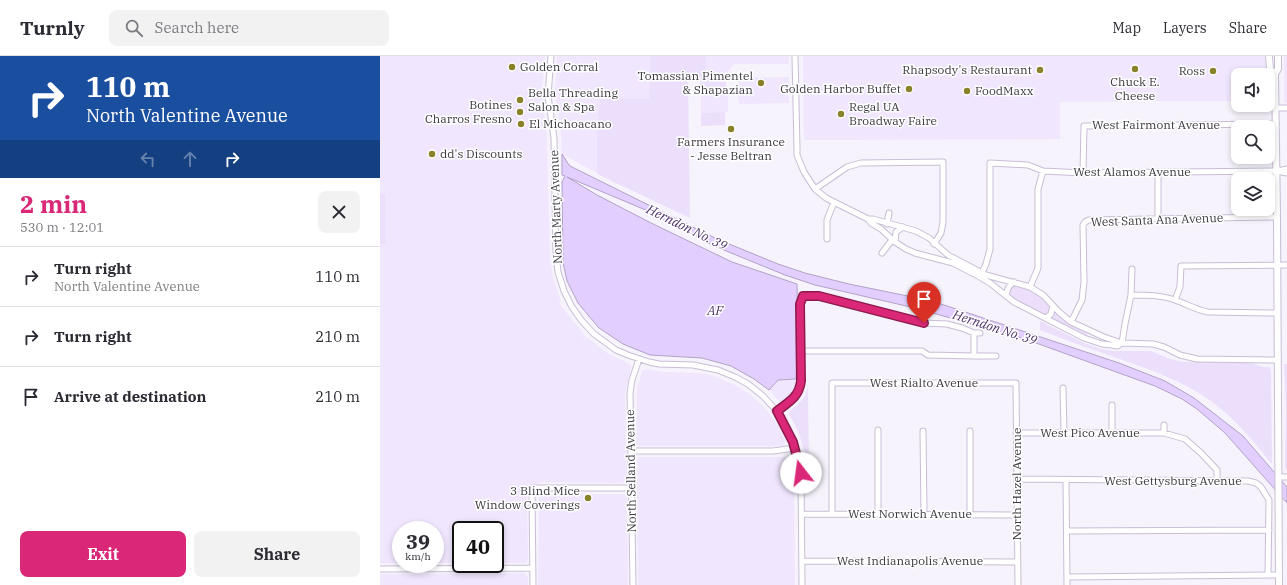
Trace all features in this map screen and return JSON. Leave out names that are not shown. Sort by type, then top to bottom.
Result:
[{"type":"main road","points":[[1269,56],[1270,68]]},
{"type":"main road","points":[[1278,56],[1278,69],[1275,74],[1279,585]]},
{"type":"street","name":"North Marty Avenue","points":[[551,56],[548,96],[554,138],[556,252],[558,272],[572,307],[594,334],[616,350],[639,359],[659,364],[702,366],[727,373],[754,388],[777,411],[793,442],[801,473],[802,585]]},
{"type":"street","points":[[795,56],[796,130],[798,155],[804,172],[815,189],[826,198],[868,219],[893,241],[915,253],[953,263],[981,275],[1030,287],[1043,295],[1071,322],[1104,338],[1122,343],[1153,344],[1164,347],[1180,355],[1197,359],[1278,360]]},
{"type":"street","points":[[1276,108],[1287,108]]},
{"type":"street","name":"West Fairmont Avenue","points":[[1083,173],[1084,126],[1276,124]]},
{"type":"street","points":[[815,189],[847,166],[861,163],[943,162],[943,222],[941,233],[934,244]]},
{"type":"street","name":"West Alamos Avenue","points":[[981,275],[990,248],[990,163],[1028,165],[1043,171],[1083,173],[1276,171],[1287,169]]},
{"type":"street","points":[[1030,287],[1038,268],[1038,189],[1043,171]]},
{"type":"street","name":"West Alamos Avenue","points":[[1276,171],[1287,174]]},
{"type":"street","points":[[1158,172],[1158,219]]},
{"type":"street","points":[[827,239],[827,220],[834,202]]},
{"type":"street","points":[[887,224],[889,214]]},
{"type":"street","name":"West Santa Ana Avenue","points":[[1071,322],[1082,300],[1084,282],[1085,222],[1090,220],[1277,218]]},
{"type":"street","points":[[868,219],[916,230],[929,238],[948,256],[981,275],[1006,296],[1021,306],[1093,341],[1117,346],[1122,343]]},
{"type":"street","points":[[882,253],[893,241],[896,232],[903,226]]},
{"type":"street","points":[[1175,300],[1180,287],[1181,266],[1287,265]]},
{"type":"street","points":[[1122,343],[1131,295],[1132,269]]},
{"type":"street","points":[[1006,296],[1008,288],[1014,282]]},
{"type":"street","points":[[1131,295],[1149,295],[1175,300],[1197,310],[1208,312],[1277,313]]},
{"type":"street","points":[[777,411],[794,397],[800,389],[800,304],[803,296],[819,296],[922,322],[947,324],[974,333],[980,333]]},
{"type":"street","points":[[1046,318],[1051,314],[1053,306]]},
{"type":"street","points":[[974,333],[974,356]]},
{"type":"street","points":[[801,351],[922,351],[928,355],[996,356]]},
{"type":"street","name":"North Selland Avenue","points":[[633,585],[630,393],[632,380],[639,359]]},
{"type":"street","name":"West Rialto Avenue","points":[[832,514],[832,383],[1016,383]]},
{"type":"street","name":"North Hazel Avenue","points":[[1016,383],[1018,585]]},
{"type":"street","points":[[1063,388],[1064,433]]},
{"type":"street","points":[[1112,405],[1112,434]]},
{"type":"street","points":[[1164,425],[1164,433]]},
{"type":"street","points":[[878,430],[878,514]]},
{"type":"street","points":[[924,431],[924,514]]},
{"type":"street","points":[[970,431],[970,514]]},
{"type":"street","name":"West Pico Avenue","points":[[1016,433],[1164,433],[1185,439],[1201,453],[1218,470],[1217,481]]},
{"type":"street","points":[[631,451],[773,451],[795,448]]},
{"type":"street","points":[[1279,477],[1287,477]]},
{"type":"street","name":"West Gettysburg Avenue","points":[[1017,479],[1248,480],[1256,483],[1261,487],[1269,500],[1268,575]]},
{"type":"street","points":[[1066,480],[1067,585]]},
{"type":"street","points":[[533,585],[532,488],[631,488]]},
{"type":"street","name":"West Norwich Avenue","points":[[802,514],[1017,515]]},
{"type":"street","points":[[1066,531],[1269,530]]},
{"type":"street","name":"West Indianapolis Avenue","points":[[802,561],[1017,562]]},
{"type":"street","points":[[380,569],[533,568]]},
{"type":"street","points":[[1067,577],[1279,576]]},
{"type":"shaded area","points":[[380,56],[545,56],[542,92],[547,137],[550,260],[553,277],[561,302],[559,303],[586,337],[561,363],[587,337],[607,353],[630,364],[631,368],[625,392],[627,478],[622,483],[541,482],[533,486],[527,496],[528,560],[525,563],[504,563],[504,521],[452,521],[452,563],[444,563],[444,521],[392,521],[392,563],[380,563],[380,244],[386,244],[380,194]]},
{"type":"shaded area","points":[[557,56],[651,56],[649,99],[597,173],[562,154],[561,133],[555,92]]},
{"type":"shaded area","points":[[651,56],[706,56],[706,76],[726,75],[726,89],[701,90],[700,76],[688,76],[690,218],[597,174],[597,138],[600,99],[649,99]]},
{"type":"shaded area","points":[[706,56],[789,56],[789,64],[734,64],[725,76],[706,76]]},
{"type":"shaded area","points":[[803,56],[1265,56],[1266,68],[1231,68],[1231,101],[1060,102],[1060,139],[804,140]]},
{"type":"shaded area","points":[[1284,56],[1287,56],[1287,103],[1284,102]]},
{"type":"shaded area","points":[[789,77],[789,103],[740,104],[738,101],[738,78]]},
{"type":"shaded area","points":[[728,89],[728,112],[701,113],[701,90]]},
{"type":"shaded area","points":[[725,112],[725,125],[701,126],[701,113]]},
{"type":"shaded area","points":[[380,194],[385,194],[386,244],[380,244]]},
{"type":"shaded area","points":[[1013,285],[1018,285],[1028,289],[1042,299],[1050,306],[1048,314],[1046,316],[1019,303],[1011,297],[1009,291]]},
{"type":"shaded area","points":[[1055,310],[1088,334],[1085,336],[1050,318]]},
{"type":"shaded area","points":[[1040,321],[1084,343],[1101,349],[1114,351],[1151,351],[1170,359],[1183,362],[1251,362],[1262,367],[1269,367],[1271,370],[1272,464],[1236,422],[1211,401],[1200,394],[1155,372],[1040,330]]},
{"type":"shaded area","points":[[1284,364],[1287,364],[1287,470],[1285,467],[1286,408]]},
{"type":"shaded area","points":[[646,369],[663,372],[706,374],[735,385],[751,395],[765,408],[777,424],[786,441],[784,445],[639,446],[636,444],[637,390],[642,371]]},
{"type":"shaded area","points":[[796,379],[796,386],[793,393],[782,402],[779,401],[769,390],[778,380]]},
{"type":"shaded area","points":[[808,384],[809,478],[803,445],[789,414],[790,411],[805,396]]},
{"type":"shaded area","points":[[640,457],[790,457],[794,481],[795,585],[638,585],[636,460]]},
{"type":"shaded area","points":[[542,494],[624,494],[627,496],[628,585],[538,585],[539,497]]},
{"type":"shaded area","points":[[524,573],[528,577],[528,585],[380,585],[380,574]]},
{"type":"water","points":[[562,154],[572,167],[717,239],[778,264],[805,273],[849,284],[932,301],[1119,363],[1165,381],[1194,398],[1243,436],[1287,487],[1287,503],[1225,433],[1197,409],[1182,399],[1155,386],[1025,339],[915,308],[815,285],[785,275],[714,246],[648,211],[567,177],[597,195],[651,223],[732,262],[797,284],[798,355],[796,379],[778,380],[769,390],[754,379],[731,366],[702,358],[650,355],[623,344],[599,328],[578,303],[567,281],[563,262],[562,182],[565,176],[562,175]]},
{"type":"place","name":"Golden Corral","points":[[512,67]]},
{"type":"place","name":"Chuck E. Cheese","points":[[1135,69]]},
{"type":"place","name":"Rhapsody's Restaurant","points":[[1040,70]]},
{"type":"place","name":"Ross","points":[[1213,71]]},
{"type":"place","name":"Tomassian Pimentel & Shapazian","points":[[761,83]]},
{"type":"place","name":"Golden Harbor Buffet","points":[[909,89]]},
{"type":"place","name":"FoodMaxx","points":[[967,91]]},
{"type":"place","name":"Bella Threading Salon & Spa","points":[[520,100]]},
{"type":"place","name":"Botines Charros Fresno","points":[[520,112]]},
{"type":"place","name":"Regal UA Broadway Faire","points":[[841,114]]},
{"type":"place","name":"El Michoacano","points":[[521,124]]},
{"type":"place","name":"Farmers Insurance - Jesse Beltran","points":[[731,129]]},
{"type":"place","name":"dd's Discounts","points":[[432,154]]},
{"type":"place","name":"3 Blind Mice Window Coverings","points":[[588,498]]},
{"type":"route","points":[[801,473],[793,442],[777,411],[794,397],[800,389],[800,304],[803,296],[819,296],[924,323]]},
{"type":"water label","name":"Herndon No. 39","points":[[687,227]]},
{"type":"water label","name":"AF","points":[[715,310]]},
{"type":"water label","name":"Herndon No. 39","points":[[995,327]]}]
